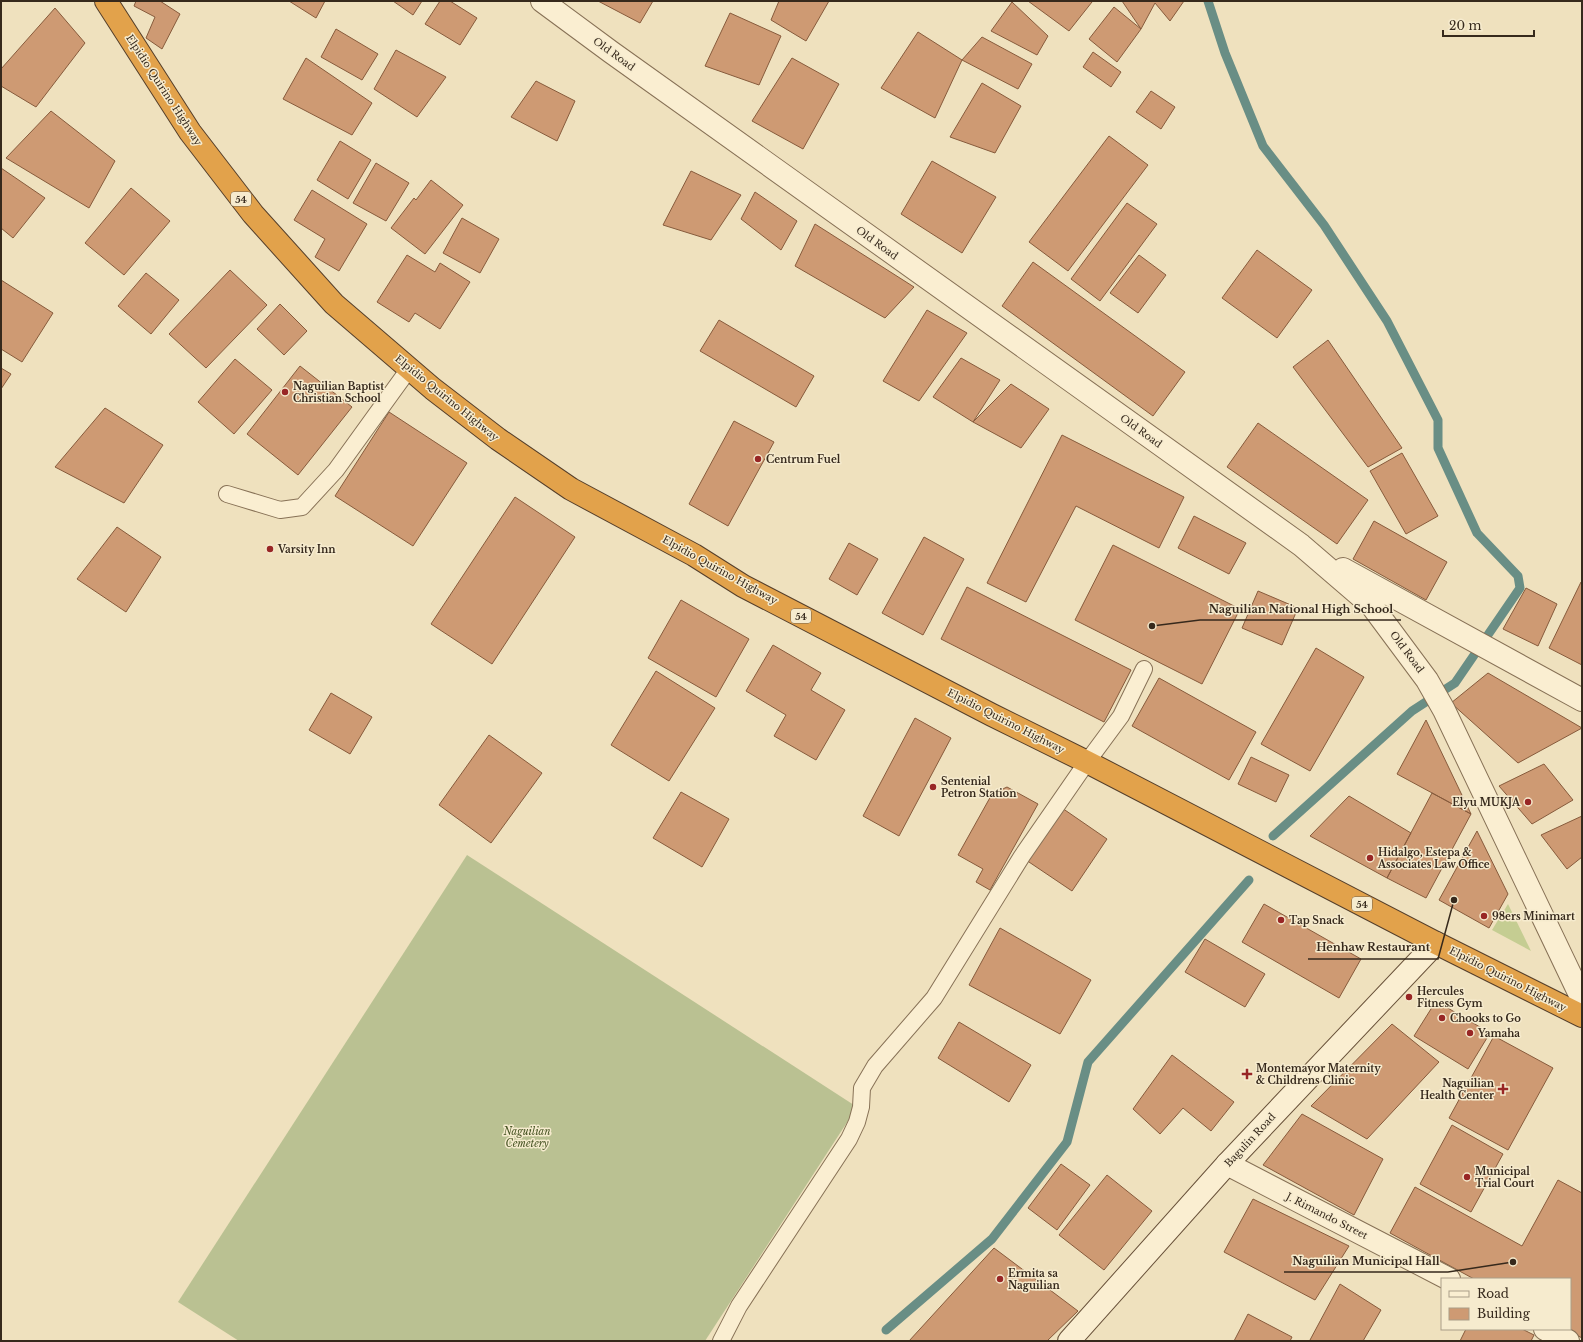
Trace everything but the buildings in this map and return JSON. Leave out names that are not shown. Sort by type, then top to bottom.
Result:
[{"type":"highway","name":"Elpidio Quirino Highway","points":[[106,1],[190,132],[253,214],[334,304],[433,389],[498,439],[571,489],[694,555],[744,586],[1436,943],[1582,1016]]},
{"type":"street","name":"Old Road","points":[[542,1],[611,52],[1301,545],[1372,606],[1427,680],[1444,710],[1582,999]]},
{"type":"street","points":[[1301,545],[1582,700]]},
{"type":"street","name":"Bagulin Road","points":[[1069,1341],[1227,1164],[1436,943]]},
{"type":"street","name":"J. Rimando Street","points":[[1227,1164],[1447,1278]]},
{"type":"street","points":[[1547,1330],[1568,1341]]},
{"type":"lane","points":[[227,494],[280,510],[302,507],[336,470],[409,368]]},
{"type":"lane","points":[[721,1341],[739,1306],[849,1139],[859,1115],[862,1088],[875,1066],[934,998],[1022,856],[1087,762],[1121,716],[1144,670]]},
{"type":"green space","name":"Naguilian Cemetery","points":[[467,855],[857,1107],[705,1341],[239,1341],[178,1302]]},
{"type":"green space","points":[[1508,904],[1531,951],[1492,930]]},
{"type":"waterway","points":[[1208,1],[1225,53],[1263,146],[1324,225],[1387,321],[1438,420],[1438,448],[1477,533],[1518,576],[1520,588],[1455,683],[1412,711],[1273,836]]},
{"type":"waterway","points":[[886,1330],[992,1239],[1067,1142],[1088,1062],[1249,880]]},
{"type":"place","name":"Naguilian Baptist Christian School","points":[[285,392]]},
{"type":"place","name":"Centrum Fuel","points":[[758,459]]},
{"type":"place","name":"Varsity Inn","points":[[270,549]]},
{"type":"place","name":"Naguilian National High School","points":[[1152,626]]},
{"type":"place","name":"Sentenial Petron Station","points":[[933,787]]},
{"type":"place","name":"Elyu MUKJA","points":[[1528,802]]},
{"type":"place","name":"Hidalgo, Estepa & Associates Law Office","points":[[1370,858]]},
{"type":"place","name":"Henhaw Restaurant","points":[[1454,900]]},
{"type":"place","name":"98ers Minimart","points":[[1484,916]]},
{"type":"place","name":"Tap Snack","points":[[1281,920]]},
{"type":"place","name":"Hercules Fitness Gym","points":[[1409,997]]},
{"type":"place","name":"Chooks to Go","points":[[1442,1018]]},
{"type":"place","name":"Yamaha","points":[[1470,1033]]},
{"type":"place","name":"Montemayor Maternity & Childrens Clinic","points":[[1247,1074]]},
{"type":"place","name":"Naguilian Health Center","points":[[1503,1089]]},
{"type":"place","name":"Municipal Trial Court","points":[[1467,1177]]},
{"type":"place","name":"Naguilian Municipal Hall","points":[[1513,1262]]},
{"type":"place","name":"Ermita sa Naguilian","points":[[1000,1279]]}]
